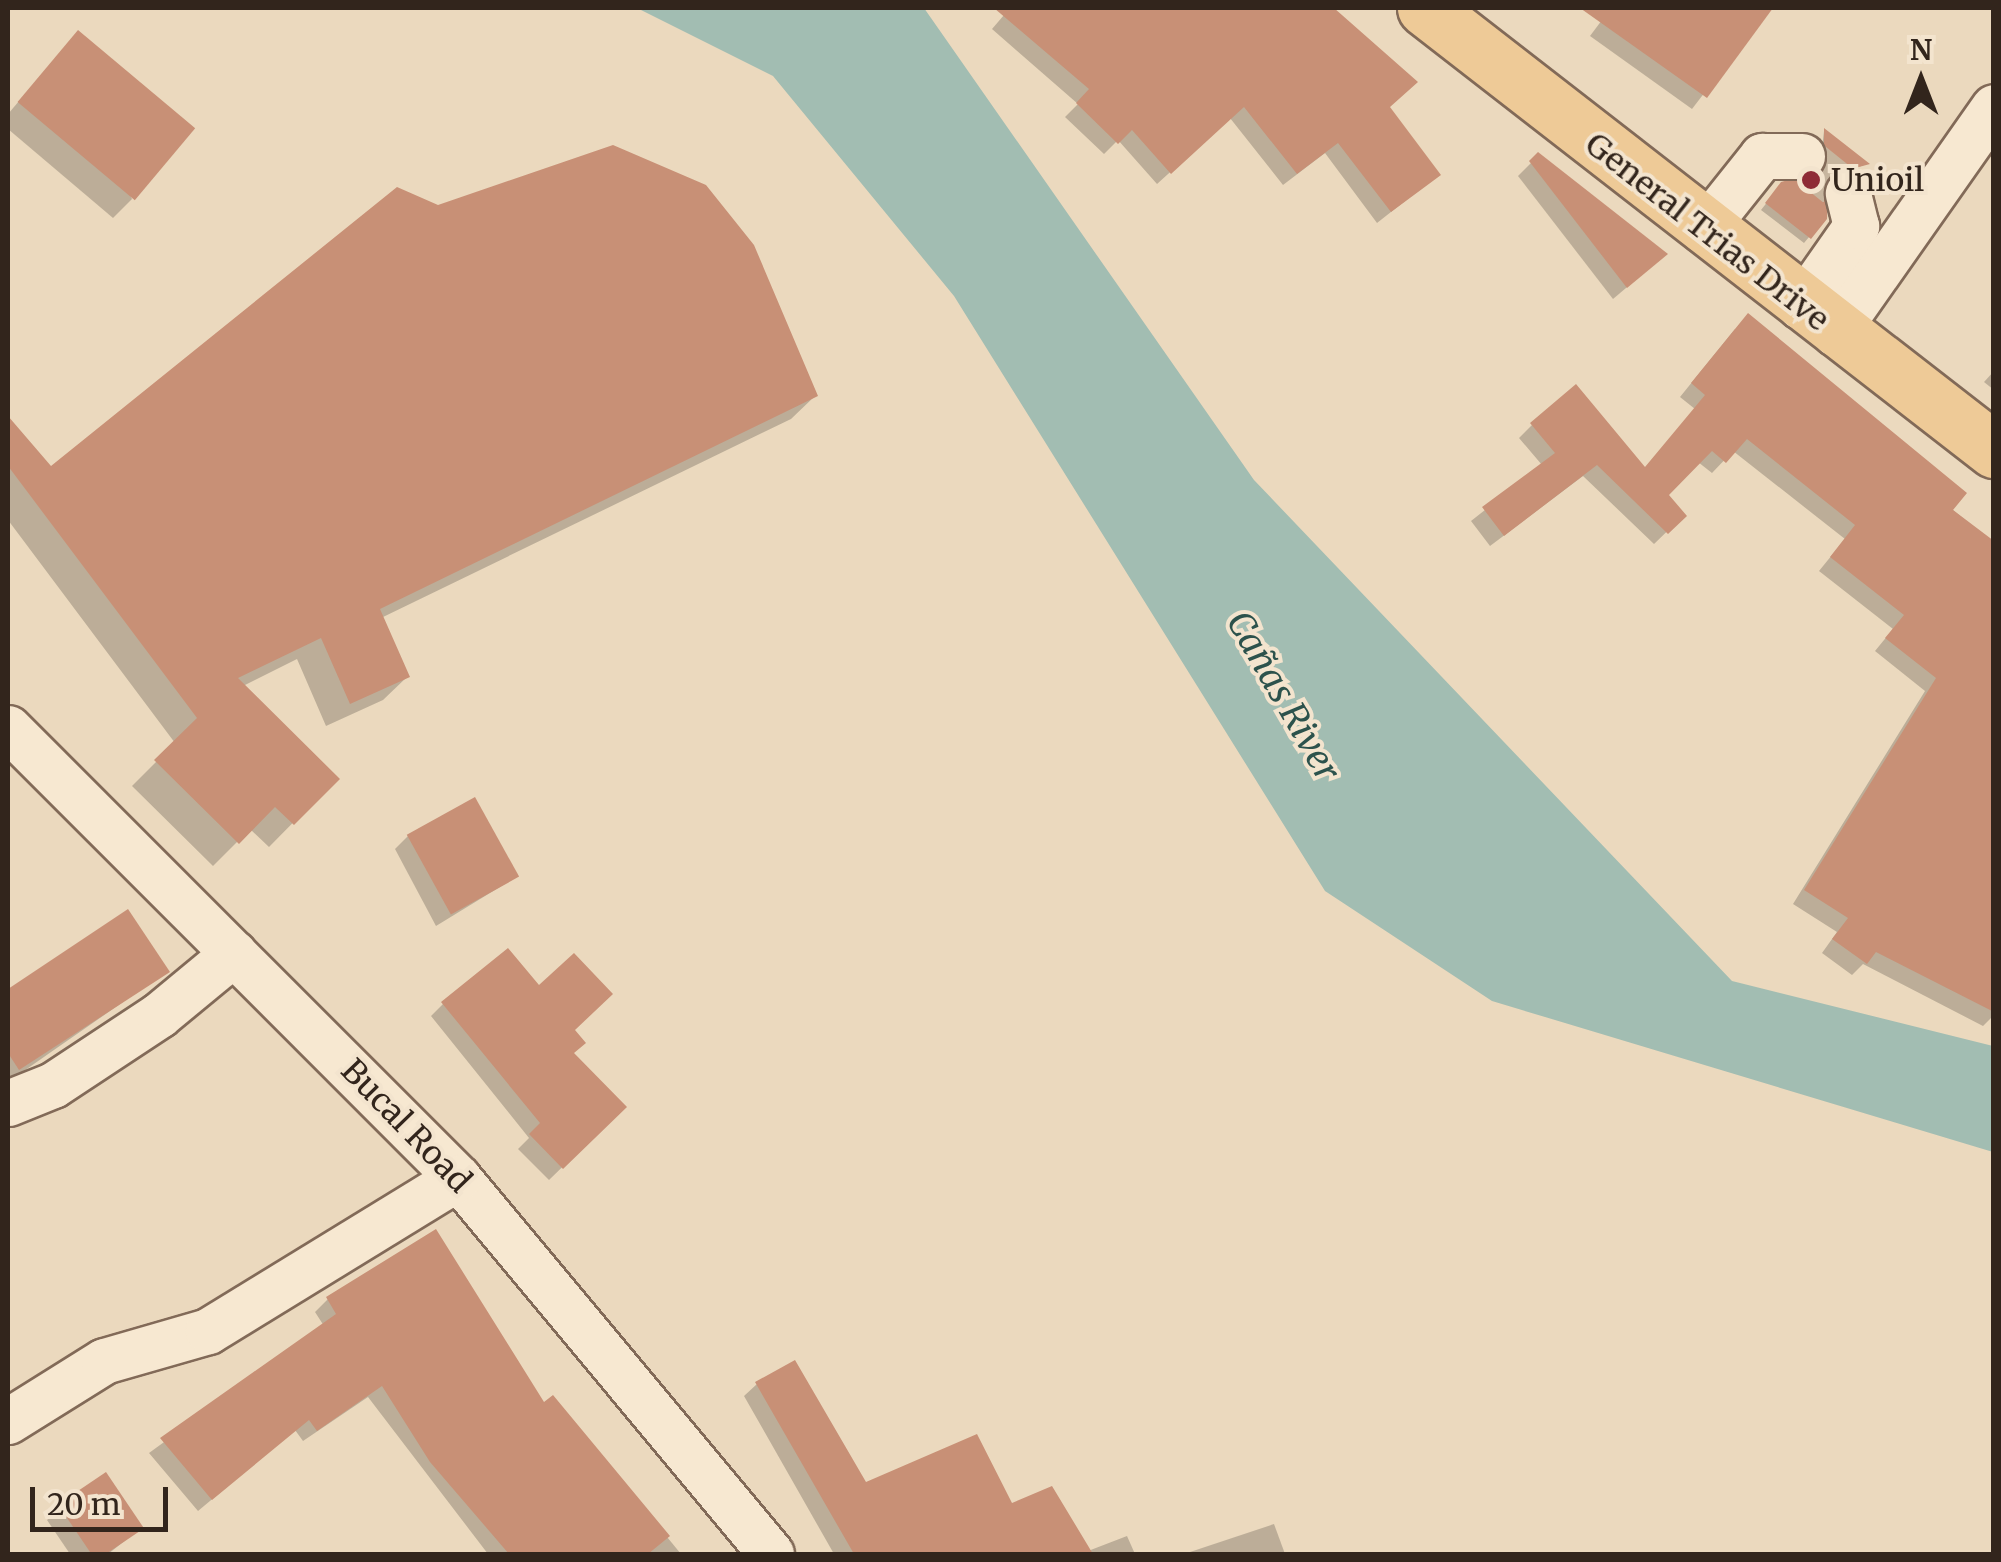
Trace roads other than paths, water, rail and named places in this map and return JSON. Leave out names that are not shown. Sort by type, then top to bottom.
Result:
[{"type":"main road","name":"General Trias Drive","points":[[1425,8],[1703,230],[1994,450]]},
{"type":"street","points":[[1818,319],[1895,248],[1994,107]]},
{"type":"street","points":[[1703,230],[1762,156],[1802,156]]},
{"type":"street","points":[[1818,319],[1852,209],[1895,248]]},
{"type":"street","name":"Bucal Road","points":[[8,728],[458,1178],[771,1554]]},
{"type":"street","points":[[8,1103],[52,1086],[159,1015],[234,953]]},
{"type":"street","points":[[8,1421],[104,1362],[208,1331],[458,1178]]},
{"type":"water","name":"Cañas River","points":[[637,8],[924,8],[1254,480],[1732,981],[1993,1046],[1993,1152],[1492,1001],[1325,891],[954,296],[773,76]]},
{"type":"tunnel","points":[[1802,156],[1848,193]]},
{"type":"place","name":"Unioil","points":[[1811,180]]}]
